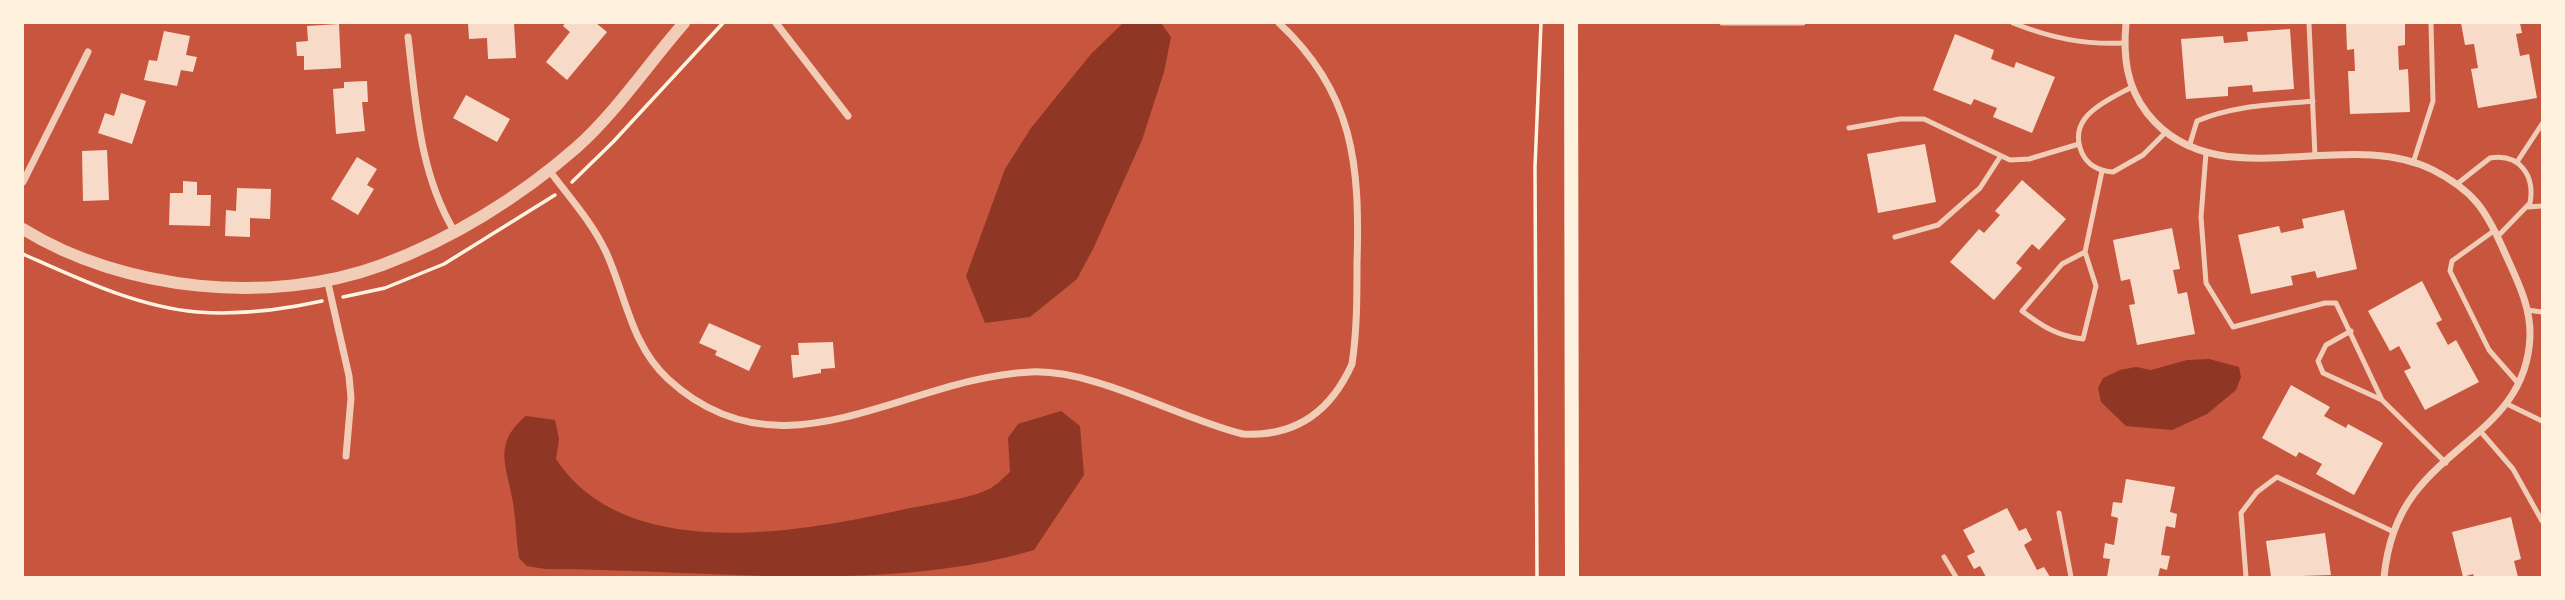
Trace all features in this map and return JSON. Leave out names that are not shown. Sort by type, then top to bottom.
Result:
[{"type":"main road","points":[[1571,23],[1572,577]]},
{"type":"street","points":[[23,229],[86,260],[143,278],[202,286],[263,287],[327,279],[380,265],[486,214],[548,170],[578,146],[618,104],[684,23]]},
{"type":"street","points":[[776,23],[848,116]]},
{"type":"street","points":[[548,170],[599,241],[645,352],[668,379],[696,400],[729,417],[777,426],[801,426],[838,420],[968,383],[1032,371],[1063,374],[1243,434],[1264,435],[1307,422],[1326,407],[1342,387],[1352,364],[1356,340],[1359,203],[1356,160],[1345,119],[1322,72],[1304,46],[1279,23]]},
{"type":"street","points":[[2126,23],[2128,79],[2140,104],[2166,132],[2189,147],[2206,153],[2234,157],[2363,155],[2413,163],[2431,169],[2457,184],[2486,212],[2496,233],[2527,310],[2530,336],[2518,383],[2507,404],[2415,492],[2394,532],[2384,577]]},
{"type":"street","points":[[408,37],[420,137],[429,175],[443,212],[454,231]]},
{"type":"street","points":[[23,182],[88,52]]},
{"type":"street","points":[[327,279],[349,376],[351,398],[346,456]]},
{"type":"lane","points":[[1722,23],[1803,23]]},
{"type":"lane","points":[[2013,23],[2064,41],[2090,44],[2125,43]]},
{"type":"lane","points":[[2309,23],[2315,156]]},
{"type":"lane","points":[[2413,163],[2433,101],[2431,23]]},
{"type":"lane","points":[[2132,87],[2088,114],[2077,136],[2085,159],[2102,171],[2122,169],[2143,155],[2166,132]]},
{"type":"lane","points":[[2189,147],[2197,121],[2213,114],[2243,107],[2313,101]]},
{"type":"lane","points":[[1849,128],[1900,119],[1924,119],[2000,157],[2029,159],[2079,144]]},
{"type":"lane","points":[[2517,162],[2542,124]]},
{"type":"lane","points":[[2206,153],[2201,216],[2206,283],[2233,327],[2325,303],[2336,303],[2382,401]]},
{"type":"lane","points":[[2457,184],[2490,158],[2499,156],[2517,162],[2531,180],[2532,191],[2528,207]]},
{"type":"lane","points":[[1895,237],[1938,225],[1980,188],[2000,157]]},
{"type":"lane","points":[[2085,252],[2062,264],[2022,311],[2046,329],[2066,337],[2082,339],[2095,300],[2096,286],[2085,252],[2102,171]]},
{"type":"lane","points":[[2518,383],[2489,350],[2450,271],[2452,261],[2496,233],[2528,207],[2542,206]]},
{"type":"lane","points":[[2527,310],[2542,312]]},
{"type":"lane","points":[[2351,331],[2326,345],[2318,361],[2323,373],[2382,401],[2446,463]]},
{"type":"lane","points":[[2507,404],[2542,421]]},
{"type":"lane","points":[[2480,432],[2513,469],[2542,521]]},
{"type":"lane","points":[[2246,577],[2241,513],[2257,492],[2277,477],[2394,532]]},
{"type":"lane","points":[[2059,513],[2071,577]]},
{"type":"lane","points":[[1944,557],[1956,577]]},
{"type":"path","points":[[576,179],[723,23]]},
{"type":"path","points":[[1537,577],[1535,167],[1541,23]]},
{"type":"path","points":[[347,296],[385,288],[444,264],[549,200]]},
{"type":"shaded area","points":[[1123,23],[1161,23],[1171,37],[1164,72],[1142,140],[1094,247],[1077,279],[1030,317],[985,323],[966,276],[1005,169],[1031,128],[1091,54]]},
{"type":"shaded area","points":[[2209,359],[2239,367],[2241,377],[2236,390],[2207,414],[2172,430],[2126,426],[2101,402],[2098,388],[2103,378],[2120,370],[2136,367],[2151,370],[2187,360]]},
{"type":"shaded area","points":[[1061,411],[1080,426],[1084,475],[1034,550],[975,564],[854,576],[545,569],[527,566],[519,558],[514,509],[504,456],[509,436],[526,416],[555,420],[559,439],[556,459],[586,492],[624,514],[668,527],[715,532],[764,532],[859,519],[981,493],[1010,472],[1008,438],[1018,424]]},
{"type":"building","points":[[468,23],[514,23],[516,58],[488,59],[487,38],[469,39]]},
{"type":"building","points":[[565,23],[596,23],[607,32],[567,80],[546,62],[570,32],[563,26]]},
{"type":"building","points":[[2346,23],[2405,23],[2405,45],[2398,46],[2399,70],[2408,69],[2410,112],[2350,114],[2348,71],[2355,71],[2354,49],[2347,50]]},
{"type":"building","points":[[2461,23],[2520,23],[2522,33],[2516,34],[2520,56],[2529,54],[2537,98],[2478,108],[2471,69],[2478,68],[2474,44],[2465,45]]},
{"type":"building","points":[[339,24],[341,68],[304,70],[304,56],[297,56],[296,42],[308,41],[307,26]]},
{"type":"building","points":[[2290,29],[2294,89],[2253,92],[2252,85],[2228,87],[2228,96],[2186,99],[2181,39],[2223,36],[2224,43],[2248,41],[2247,32]]},
{"type":"building","points":[[164,31],[190,36],[186,55],[197,57],[193,72],[181,70],[177,86],[144,80],[149,60],[157,61]]},
{"type":"building","points":[[1955,34],[1994,50],[1991,59],[2014,68],[2016,62],[2055,77],[2032,133],[1993,117],[1997,108],[1974,99],[1971,105],[1933,90]]},
{"type":"building","points":[[367,81],[368,102],[362,102],[365,131],[336,134],[333,89],[344,88],[344,82]]},
{"type":"building","points":[[121,93],[146,101],[132,144],[98,133],[105,113],[114,116]]},
{"type":"building","points":[[466,95],[510,119],[497,142],[453,118]]},
{"type":"building","points":[[1925,144],[1936,202],[1878,213],[1867,154]]},
{"type":"building","points":[[107,150],[109,200],[83,201],[82,151]]},
{"type":"building","points":[[357,157],[377,169],[367,185],[374,189],[358,215],[331,199]]},
{"type":"building","points":[[2022,180],[2066,219],[2039,250],[2032,244],[2016,263],[2022,268],[1994,300],[1950,262],[1979,229],[1984,233],[2000,215],[1995,211]]},
{"type":"building","points":[[183,181],[197,182],[197,195],[211,195],[210,226],[169,225],[170,193],[183,193]]},
{"type":"building","points":[[237,188],[271,189],[270,219],[250,218],[250,237],[225,236],[226,210],[236,211]]},
{"type":"building","points":[[2344,210],[2357,269],[2317,278],[2315,271],[2291,276],[2293,285],[2251,294],[2238,235],[2279,226],[2281,233],[2304,228],[2302,219]]},
{"type":"building","points":[[2172,228],[2180,269],[2173,270],[2178,294],[2187,292],[2195,334],[2137,345],[2129,305],[2135,304],[2130,279],[2121,281],[2113,240]]},
{"type":"building","points":[[2422,281],[2442,320],[2436,323],[2448,345],[2456,340],[2479,382],[2425,410],[2404,371],[2411,368],[2399,346],[2390,351],[2368,311]]},
{"type":"building","points":[[709,323],[761,346],[749,371],[715,355],[717,351],[699,343]]},
{"type":"building","points":[[833,342],[835,368],[821,369],[821,373],[793,378],[791,355],[799,355],[798,343]]},
{"type":"building","points":[[2291,385],[2330,407],[2324,416],[2346,428],[2348,424],[2383,443],[2354,495],[2316,474],[2322,464],[2299,452],[2296,457],[2262,438]]},
{"type":"building","points":[[2126,479],[2175,487],[2170,512],[2177,514],[2175,528],[2166,526],[2161,555],[2170,556],[2167,570],[2160,568],[2158,577],[2107,577],[2110,559],[2103,558],[2105,543],[2114,545],[2118,518],[2111,516],[2113,502],[2122,503]]},
{"type":"building","points":[[2007,508],[2019,531],[2026,528],[2032,540],[2024,545],[2037,570],[2044,567],[2050,577],[1986,577],[1980,566],[1974,569],[1967,556],[1975,552],[1963,530]]},
{"type":"building","points":[[2511,517],[2521,559],[2514,561],[2518,577],[2474,577],[2473,574],[2463,577],[2452,532]]},
{"type":"building","points":[[2325,533],[2331,575],[2271,577],[2266,541]]}]
